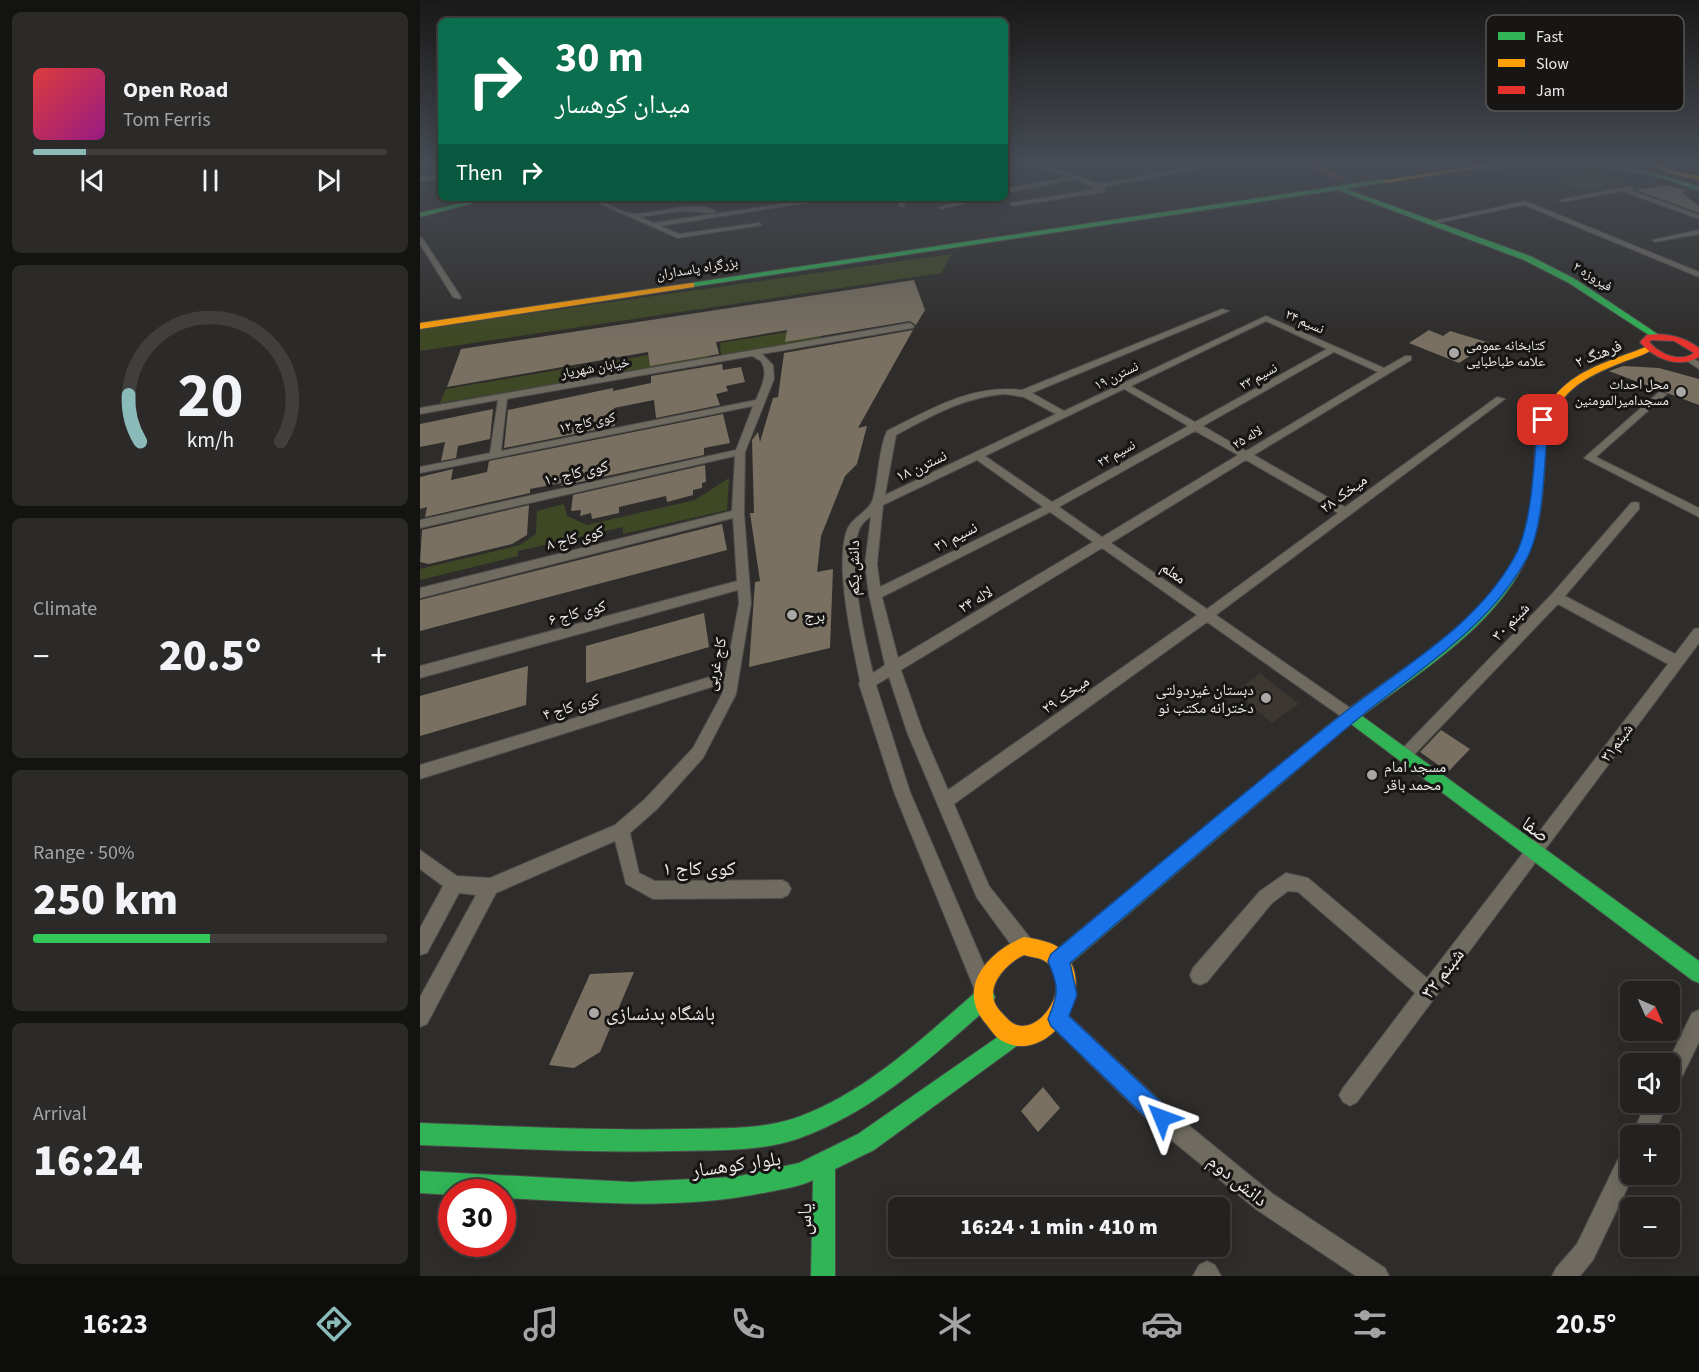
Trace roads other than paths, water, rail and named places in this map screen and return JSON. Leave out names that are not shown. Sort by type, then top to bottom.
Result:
[{"type":"main road","name":"بزرگراه پاسداران","points":[[420,312],[1064,222]]},
{"type":"main road","name":"بزرگراه پاسداران","points":[[420,326],[1091,222]]},
{"type":"main road","name":"فیروزه ٢","points":[[1433,222],[1546,267],[1658,337],[1679,340],[1696,354]]},
{"type":"main road","points":[[1658,337],[1646,339],[1645,345],[1649,349],[1673,358],[1696,354]]},
{"type":"main road","name":"فرهنگ ۲","points":[[1058,961],[1351,716],[1454,638],[1495,598],[1522,556],[1534,514],[1543,420],[1555,397],[1573,381],[1649,349]]},
{"type":"main road","name":"صفا","points":[[1351,716],[1699,974]]},
{"type":"main road","points":[[1024,946],[1048,952],[1058,961],[1064,971],[1068,995],[1058,1019],[1038,1034],[1015,1035],[994,1021],[985,993],[993,964],[1013,949],[1024,946]]},
{"type":"main road","name":"بلوار کوهسار","points":[[420,1134],[646,1142],[743,1138],[799,1127],[853,1101],[921,1053],[985,993]]},
{"type":"main road","name":"بلوار کوهسار","points":[[420,1182],[631,1193],[735,1188],[801,1174],[866,1142],[1015,1035]]},
{"type":"main road","name":"یاس","points":[[823,1276],[824,1163]]},
{"type":"street","points":[[642,222],[678,236],[759,225]]},
{"type":"street","points":[[650,225],[672,222]]},
{"type":"street","points":[[1572,222],[1699,275]]},
{"type":"street","points":[[1655,240],[1699,232]]},
{"type":"street","points":[[420,239],[457,297]]},
{"type":"street","points":[[1024,393],[1226,311]]},
{"type":"street","name":"نسیم ۲۴","points":[[1266,318],[1385,372]]},
{"type":"street","name":"نسترن ۱۹","points":[[978,456],[1266,318]]},
{"type":"street","name":"خیابان شهریار","points":[[420,411],[910,326]]},
{"type":"street","name":"نسیم ۲۳","points":[[1195,426],[1334,349]]},
{"type":"street","name":"کاج غربی","points":[[490,887],[621,830],[651,804],[698,753],[729,694],[745,603],[738,513],[740,452],[769,379],[770,366],[764,358],[752,353]]},
{"type":"street","name":"لاله ۲۵","points":[[1101,542],[1408,358]]},
{"type":"street","points":[[1125,386],[1345,512]]},
{"type":"street","points":[[878,503],[891,433],[956,400],[994,391],[1024,393],[1064,415]]},
{"type":"street","points":[[1662,394],[1588,458],[1651,491],[1698,512]]},
{"type":"street","points":[[495,455],[503,396]]},
{"type":"street","name":"میخک ۲۸","points":[[1207,615],[1500,399]]},
{"type":"street","name":"کوی کاج ۱۲","points":[[420,470],[759,402]]},
{"type":"street","name":"نسیم ۲۲","points":[[1051,507],[1195,426]]},
{"type":"street","name":"کوی کاج ۱۰","points":[[420,524],[740,452]]},
{"type":"street","name":"معلم","points":[[978,456],[1351,716]]},
{"type":"street","name":"نسترن ۱۸","points":[[878,503],[978,456]]},
{"type":"street","name":"دانش یکم","points":[[878,503],[871,564],[875,595],[893,668],[915,732],[984,892],[1024,946]]},
{"type":"street","name":"دانش یکم","points":[[878,503],[854,528],[850,566],[853,608],[866,684],[885,743],[985,993]]},
{"type":"street","name":"شبنم ۳۰","points":[[1404,755],[1557,597],[1635,506]]},
{"type":"street","name":"نسیم ۲۱","points":[[875,595],[1051,507]]},
{"type":"street","name":"کوی کاج ۸","points":[[420,593],[738,513]]},
{"type":"street","name":"لاله ۲۴","points":[[866,684],[1101,542]]},
{"type":"street","name":"کوی کاج ۶","points":[[420,672],[743,584]]},
{"type":"street","points":[[1557,597],[1677,662]]},
{"type":"street","name":"میخک ۲۹","points":[[944,801],[1207,615]]},
{"type":"street","name":"شبنم۳۱","points":[[1534,852],[1699,633]]},
{"type":"street","name":"کوی کاج ۴","points":[[420,772],[733,675]]},
{"type":"street","name":"کوی کاج ۱","points":[[621,830],[632,878],[653,890],[782,889]]},
{"type":"street","name":"شبنم ۳۲","points":[[1350,1095],[1534,852]]},
{"type":"street","points":[[420,858],[454,884],[490,887],[420,1017]]},
{"type":"street","points":[[1200,975],[1266,897],[1286,882],[1302,884],[1428,992]]},
{"type":"street","points":[[420,946],[454,884]]},
{"type":"street","name":"دانش دوم","points":[[1058,1019],[1162,1118],[1265,1202],[1377,1276]]},
{"type":"street","points":[[1680,1059],[1699,1020]]},
{"type":"street","points":[[1564,1276],[1585,1252],[1620,1180]]},
{"type":"place","name":"کتابخانه عمومی علامه طباطبایی","points":[[1454,353]]},
{"type":"place","name":"محل احداث مسجدامیرالمومنین","points":[[1681,392]]},
{"type":"place","name":"برج","points":[[792,615]]},
{"type":"place","name":"دبستان غیردولتی دخترانه مکتب نو","points":[[1266,698]]},
{"type":"place","name":"مسجد امام محمد باقر","points":[[1372,775]]},
{"type":"place","name":"باشگاه بدنسازی","points":[[594,1013]]}]
